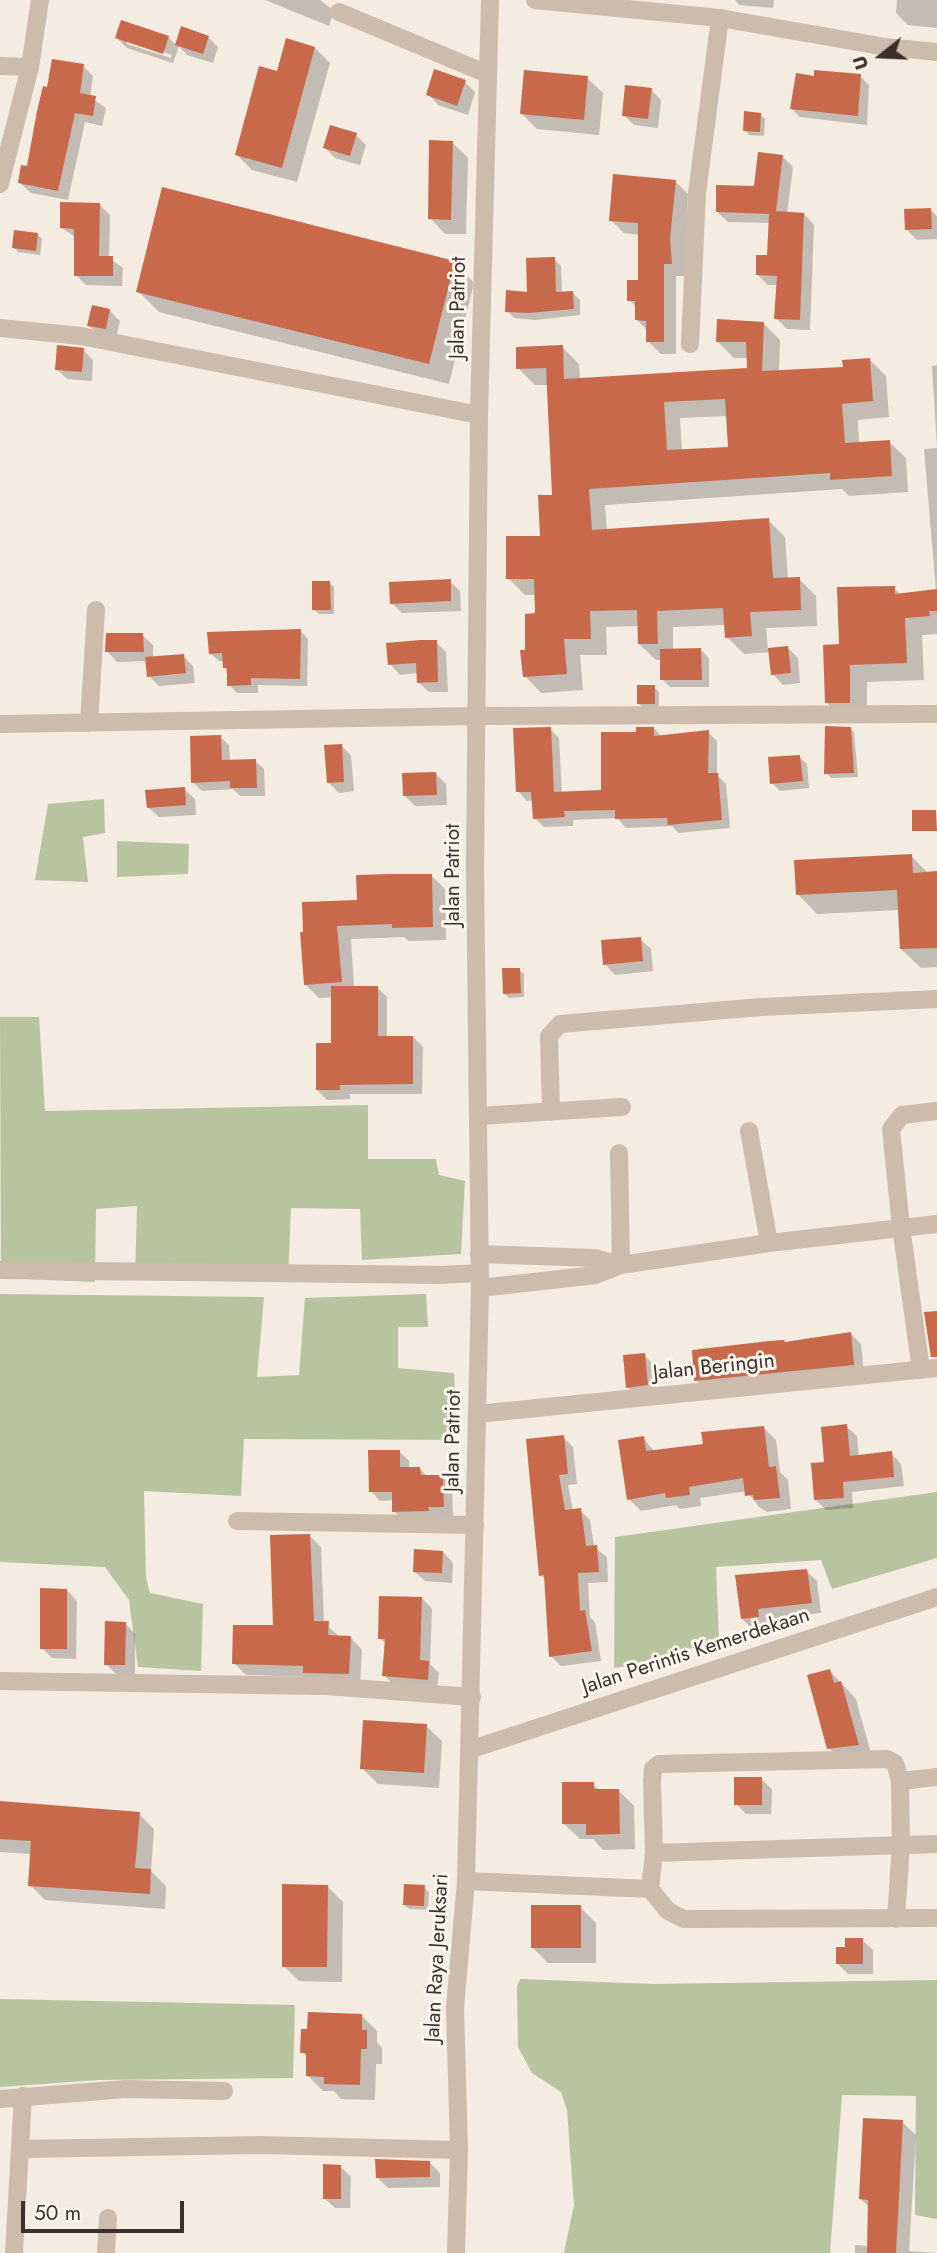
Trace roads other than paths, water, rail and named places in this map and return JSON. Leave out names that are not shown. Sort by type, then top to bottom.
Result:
[{"type":"street","points":[[0,184],[30,67],[40,0]]},
{"type":"street","name":"Jalan Patriot","points":[[469,1750],[475,1525],[486,1413],[481,1282],[490,1255],[484,1116],[477,716],[485,73],[490,0]]},
{"type":"street","points":[[535,0],[720,18],[886,47],[937,52]]},
{"type":"street","points":[[339,12],[485,73]]},
{"type":"street","points":[[690,344],[697,193],[720,18]]},
{"type":"street","points":[[0,66],[30,67]]},
{"type":"street","points":[[0,328],[81,336],[480,415]]},
{"type":"street","points":[[89,723],[96,610]]},
{"type":"street","points":[[0,724],[477,716],[937,714]]},
{"type":"street","points":[[551,1112],[549,1036],[560,1024],[761,1007],[937,999]]},
{"type":"street","points":[[484,1116],[622,1107]]},
{"type":"street","points":[[929,1369],[901,1227],[891,1129],[902,1115],[937,1111]]},
{"type":"street","points":[[748,1131],[769,1243]]},
{"type":"street","points":[[620,1153],[621,1265]]},
{"type":"street","points":[[0,1270],[441,1275],[481,1282],[596,1275],[621,1265],[769,1243],[937,1223]]},
{"type":"street","points":[[490,1255],[594,1258],[621,1265]]},
{"type":"street","name":"Jalan Beringin","points":[[486,1413],[929,1369]]},
{"type":"street","points":[[237,1521],[475,1525]]},
{"type":"street","name":"Jalan Perintis Kemerdekaan","points":[[469,1750],[937,1597]]},
{"type":"street","points":[[0,1681],[326,1686],[472,1696]]},
{"type":"street","name":"Jalan Raya Jeruksari","points":[[456,2253],[459,2150],[455,2008],[466,1881],[469,1750]]},
{"type":"street","points":[[896,1919],[901,1844],[900,1781],[895,1763],[887,1759],[663,1763],[655,1767],[652,1781],[654,1853],[650,1889],[668,1911],[684,1919],[896,1919],[937,1918]]},
{"type":"street","points":[[900,1781],[937,1777]]},
{"type":"street","points":[[654,1853],[937,1844]]},
{"type":"street","points":[[466,1881],[650,1889]]},
{"type":"street","points":[[0,2099],[126,2089],[224,2091]]},
{"type":"street","points":[[14,2253],[23,2096]]},
{"type":"street","points":[[20,2149],[261,2146],[459,2150]]},
{"type":"street","points":[[106,2253],[108,2218]]}]
